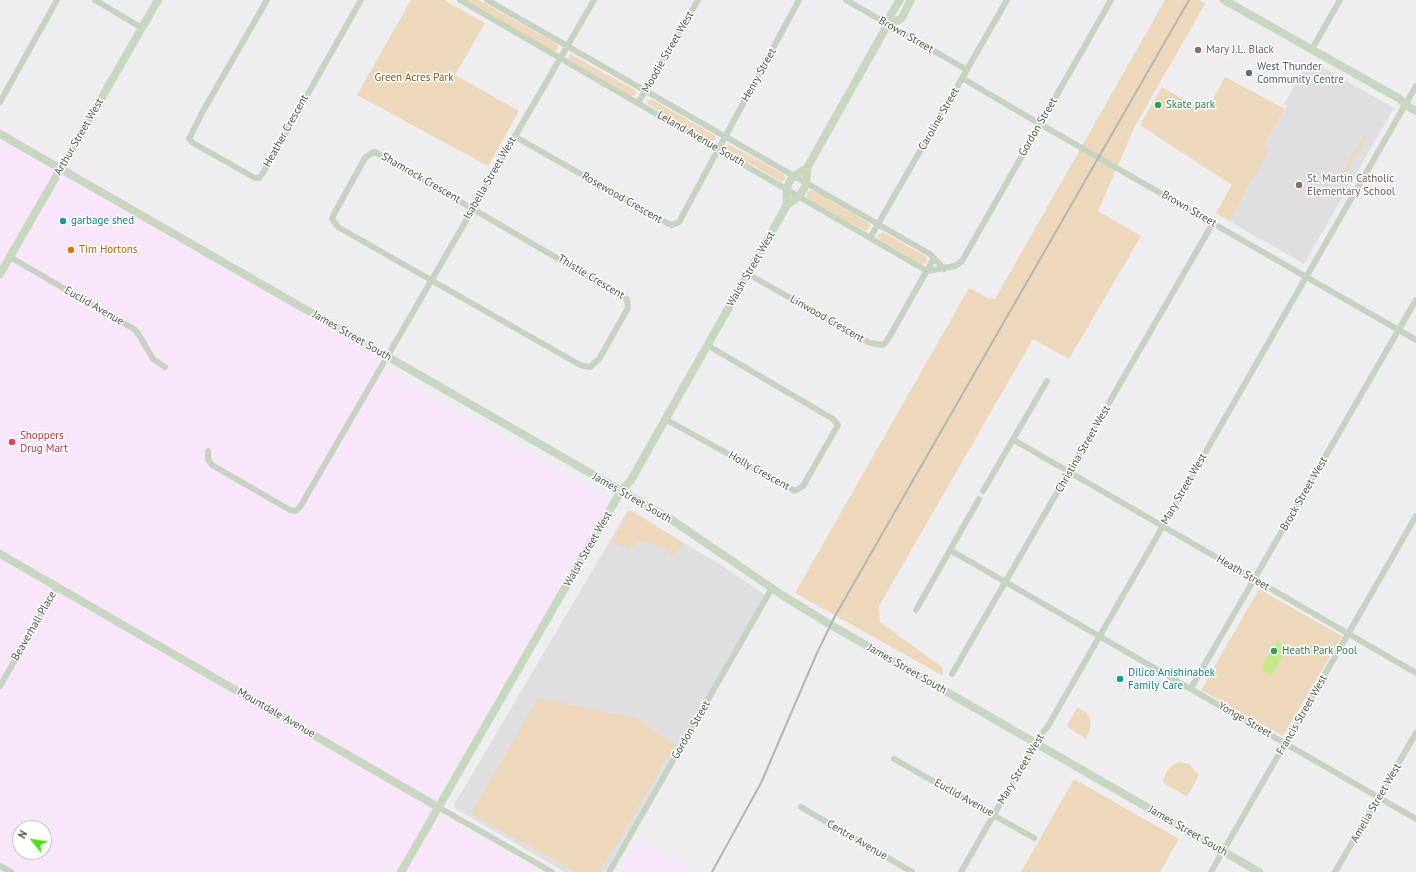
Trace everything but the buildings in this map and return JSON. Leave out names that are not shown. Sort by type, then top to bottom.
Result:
[{"type":"street","points":[[0,102],[57,0]]},
{"type":"street","points":[[95,0],[142,28]]},
{"type":"street","name":"Arthur Street West","points":[[0,274],[158,0]]},
{"type":"street","name":"Heather Crescent","points":[[267,0],[203,111],[189,139],[193,143],[255,178],[259,178],[263,173],[361,0]]},
{"type":"street","name":"Leland Avenue South","points":[[460,0],[927,271]]},
{"type":"street","name":"Leland Avenue South","points":[[487,0],[566,47],[930,254],[944,269]]},
{"type":"street","name":"Isabella Street West","points":[[208,452],[208,459],[212,465],[290,510],[296,511],[305,502],[387,356],[594,0]]},
{"type":"street","name":"Moodie Street West","points":[[638,103],[698,0]]},
{"type":"street","name":"Henry Street","points":[[720,150],[724,137],[800,0]]},
{"type":"street","name":"Brown Street","points":[[846,0],[967,70]]},
{"type":"street","points":[[800,197],[807,183],[807,168],[900,0]]},
{"type":"street","points":[[888,24],[901,19],[911,0]]},
{"type":"street","name":"Caroline Street","points":[[870,238],[1007,0]]},
{"type":"street","name":"Gordon Street","points":[[944,269],[959,264],[966,254],[1111,0]]},
{"type":"street","points":[[1224,0],[1400,99],[1405,105],[1416,111]]},
{"type":"street","points":[[1312,49],[1340,0]]},
{"type":"street","name":"Brown Street","points":[[962,78],[1416,340]]},
{"type":"street","name":"Mary Street West","points":[[961,872],[1035,743],[1048,726],[1416,86]]},
{"type":"street","name":"James Street South","points":[[0,134],[622,491],[697,536],[772,588],[836,628],[1259,872]]},
{"type":"street","name":"Rosewood Crescent","points":[[514,136],[672,225],[679,222],[720,150]]},
{"type":"street","name":"Shamrock Crescent","points":[[431,281],[334,223],[332,219],[334,214],[365,158],[373,152],[377,153],[473,208]]},
{"type":"street","points":[[787,205],[786,188],[793,175],[807,168]]},
{"type":"street","name":"Walsh Street West","points":[[401,872],[622,491],[631,480],[787,205],[800,197]]},
{"type":"street","name":"Thistle Crescent","points":[[431,281],[580,365],[590,367],[599,359],[628,308],[629,302],[627,299],[473,208]]},
{"type":"street","name":"Christina Street West","points":[[952,674],[1212,223]]},
{"type":"street","name":"Euclid Avenue","points":[[10,257],[134,329],[153,359],[165,367]]},
{"type":"street","name":"Linwood Crescent","points":[[748,274],[870,344],[876,345],[883,344],[887,341],[934,258]]},
{"type":"street","points":[[927,271],[944,269]]},
{"type":"street","name":"Brock Street West","points":[[1191,688],[1416,300]]},
{"type":"street","name":"Holly Crescent","points":[[665,419],[795,491],[803,486],[838,426],[833,419],[707,345]]},
{"type":"street","points":[[983,492],[1047,381]]},
{"type":"street","name":"Heath Street","points":[[1014,440],[1416,673]]},
{"type":"street","points":[[916,610],[979,499]]},
{"type":"street","name":"Francis Street West","points":[[1211,872],[1416,516]]},
{"type":"street","name":"Yonge Street","points":[[950,550],[1416,819]]},
{"type":"street","name":"Mountdale Avenue","points":[[0,554],[552,872]]},
{"type":"street","name":"Beaverhall Place","points":[[0,686],[57,587]]},
{"type":"street","name":"Gordon Street","points":[[608,872],[772,588]]},
{"type":"street","name":"Amelia Street West","points":[[1336,872],[1416,733]]},
{"type":"street","name":"Euclid Avenue","points":[[894,758],[1034,838]]},
{"type":"street","name":"Centre Avenue","points":[[801,807],[912,872]]},
{"type":"street","points":[[0,866],[11,872]]},
{"type":"shaded area","name":"St. Martin Catholic Elementary School","points":[[1313,62],[1394,108],[1304,264],[1229,221],[1269,149],[1264,145],[1287,106],[1284,104],[1302,72],[1309,68]]},
{"type":"shaded area","points":[[0,125],[381,351],[390,373],[606,497],[609,501],[429,810],[541,872],[0,872]]},
{"type":"shaded area","points":[[628,510],[718,563],[764,594],[764,597],[605,872],[565,872],[456,809],[454,805]]},
{"type":"shaded area","points":[[1277,641],[1288,647],[1271,676],[1260,669]]},
{"type":"shaded area","points":[[638,841],[695,872],[620,872]]},
{"type":"green space","name":"Green Acres Park","points":[[411,0],[444,0],[485,23],[455,75],[519,111],[488,166],[357,95]]},
{"type":"green space","points":[[466,0],[479,0],[557,44],[558,49],[556,51],[552,51]]},
{"type":"green space","points":[[1165,0],[1199,0],[1205,4],[1135,126],[1098,211],[1141,236],[1069,359],[1033,339],[879,606],[880,622],[942,667],[943,675],[795,593],[969,288],[990,299],[995,299]]},
{"type":"green space","points":[[570,54],[635,90],[636,95],[631,96],[570,60],[568,58]]},
{"type":"green space","points":[[1225,77],[1285,109],[1264,145],[1270,149],[1229,221],[1216,213],[1232,185],[1140,125],[1162,87],[1206,112]]},
{"type":"green space","points":[[651,99],[714,135],[716,137],[715,140],[711,141],[648,104],[647,101]]},
{"type":"green space","points":[[1364,135],[1366,135],[1367,138],[1339,183],[1338,179]]},
{"type":"green space","points":[[728,144],[784,174],[785,180],[781,182],[727,150],[725,148]]},
{"type":"green space","points":[[812,190],[867,222],[870,226],[868,230],[862,230],[807,198],[807,192]]},
{"type":"green space","points":[[883,232],[925,256],[927,261],[925,264],[921,264],[880,240],[877,235]]},
{"type":"green space","points":[[630,510],[684,543],[673,558],[665,547],[639,542],[628,549],[612,541]]},
{"type":"green space","points":[[1259,589],[1342,636],[1283,736],[1201,690]]},
{"type":"green space","points":[[538,698],[636,718],[675,745],[600,872],[576,872],[471,814]]},
{"type":"green space","points":[[1077,708],[1089,716],[1090,729],[1086,739],[1067,725]]},
{"type":"green space","points":[[1179,762],[1189,764],[1199,775],[1190,792],[1186,796],[1163,783],[1168,770]]},
{"type":"green space","points":[[1074,779],[1179,839],[1160,872],[1021,872]]},
{"type":"railway","points":[[712,872],[761,783],[817,653],[835,616],[1189,0]]},
{"type":"place","name":"Mary J.L. Black","points":[[1198,50]]},
{"type":"place","name":"West Thunder Community Centre","points":[[1249,73]]},
{"type":"place","name":"Skate park","points":[[1158,105]]},
{"type":"place","name":"St. Martin Catholic Elementary School","points":[[1299,185]]},
{"type":"place","name":"garbage shed","points":[[63,221]]},
{"type":"place","name":"Tim Hortons","points":[[71,250]]},
{"type":"place","name":"Shoppers Drug Mart","points":[[12,442]]},
{"type":"place","name":"Heath Park Pool","points":[[1274,651]]},
{"type":"place","name":"Dilico Anishinabek Family Care","points":[[1120,679]]}]
